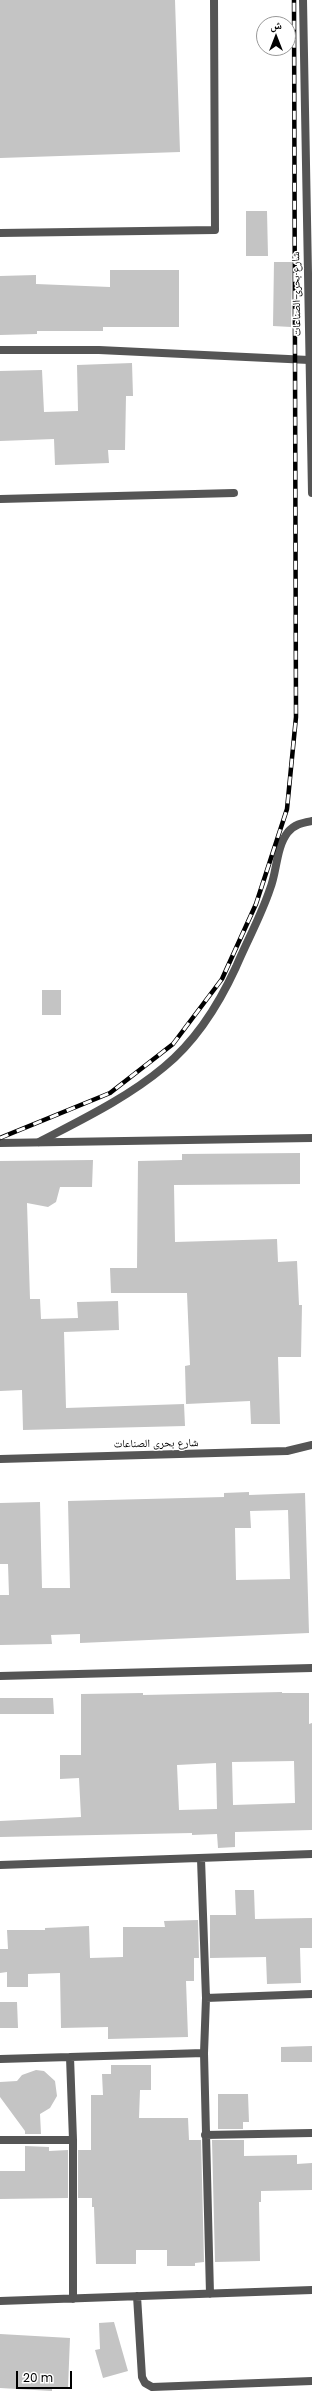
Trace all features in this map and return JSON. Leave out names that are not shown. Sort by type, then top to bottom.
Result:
[{"type":"street","points":[[0,233],[215,230],[214,0]]},
{"type":"street","name":"شارع بحرى الصناعات","points":[[303,0],[311,360],[312,493]]},
{"type":"street","points":[[0,350],[99,350],[311,360]]},
{"type":"street","points":[[0,499],[234,493]]},
{"type":"street","points":[[40,1142],[96,1112],[164,1067],[186,1044],[207,1019],[224,992],[271,889],[287,833],[295,825],[312,821]]},
{"type":"street","points":[[0,1143],[312,1138]]},
{"type":"street","name":"شارع بحرى الصناعات","points":[[0,1459],[287,1451],[312,1445]]},
{"type":"street","points":[[0,1676],[312,1668]]},
{"type":"street","points":[[0,1865],[312,1854]]},
{"type":"street","points":[[201,1859],[206,1998],[204,2053],[205,2135],[210,2294]]},
{"type":"street","points":[[206,1998],[312,1994]]},
{"type":"street","points":[[0,2059],[204,2053]]},
{"type":"street","points":[[70,2057],[73,2140],[73,2299]]},
{"type":"street","points":[[205,2135],[312,2133]]},
{"type":"street","points":[[0,2140],[73,2140]]},
{"type":"street","points":[[0,2301],[312,2290]]},
{"type":"street","points":[[137,2296],[142,2377],[145,2383],[152,2387],[312,2381]]},
{"type":"building","points":[[0,0],[175,0],[180,152],[0,158]]},
{"type":"building","points":[[246,211],[267,211],[268,256],[246,256]]},
{"type":"building","points":[[274,262],[292,262],[291,327],[273,326]]},
{"type":"building","points":[[110,270],[179,270],[179,327],[103,327],[103,331],[37,331],[37,334],[0,335],[0,276],[36,275],[36,284],[110,287]]},
{"type":"building","points":[[132,363],[133,396],[126,396],[125,450],[108,450],[109,463],[55,465],[54,439],[0,441],[0,371],[42,370],[44,412],[78,411],[77,365]]},
{"type":"building","points":[[42,990],[61,990],[61,1015],[42,1015]]},
{"type":"building","points":[[300,1153],[300,1184],[174,1185],[175,1242],[277,1239],[278,1262],[297,1261],[299,1305],[302,1305],[301,1357],[278,1357],[280,1424],[251,1424],[250,1401],[186,1404],[185,1366],[190,1365],[187,1293],[111,1293],[110,1268],[137,1268],[138,1161],[182,1160],[182,1154]]},
{"type":"building","points":[[93,1160],[92,1187],[60,1187],[56,1202],[48,1207],[27,1203],[30,1299],[40,1299],[41,1319],[78,1318],[77,1302],[118,1301],[119,1330],[64,1332],[66,1408],[184,1404],[185,1426],[23,1430],[22,1390],[0,1391],[0,1161]]},
{"type":"building","points":[[249,1492],[249,1495],[305,1493],[309,1633],[80,1643],[80,1634],[51,1635],[52,1644],[0,1645],[0,1595],[9,1595],[8,1564],[0,1564],[0,1503],[40,1502],[42,1588],[70,1588],[68,1501],[224,1497],[224,1493]],"holes":[[[288,1510],[290,1579],[236,1580],[235,1528],[251,1528],[250,1511]]]},
{"type":"building","points":[[282,1692],[309,1693],[309,1724],[312,1723],[312,1830],[235,1832],[235,1847],[218,1848],[217,1834],[192,1835],[192,1833],[0,1837],[0,1821],[81,1817],[79,1778],[60,1779],[60,1755],[81,1755],[81,1694],[143,1693],[143,1695]],"holes":[[[294,1761],[295,1803],[233,1805],[232,1762]],[[216,1763],[217,1809],[179,1810],[177,1765]]]},
{"type":"building","points":[[0,1698],[53,1698],[54,1714],[0,1714]]},
{"type":"building","points":[[235,1890],[254,1890],[255,1919],[312,1918],[312,1948],[300,1948],[301,1983],[267,1984],[266,1957],[210,1958],[210,1915],[236,1915]]},
{"type":"building","points":[[198,1920],[199,1958],[194,1958],[194,1981],[186,1981],[188,2037],[108,2039],[108,2027],[61,2028],[60,1973],[28,1974],[28,1987],[7,1987],[7,1972],[0,1973],[0,1949],[8,1949],[7,1930],[45,1930],[45,1928],[89,1926],[90,1958],[123,1957],[123,1927],[165,1927],[164,1921]]},
{"type":"building","points":[[0,2002],[17,2002],[18,2028],[0,2028]]},
{"type":"building","points":[[312,2046],[312,2062],[281,2062],[281,2047]]},
{"type":"building","points":[[111,2065],[151,2065],[151,2090],[140,2090],[139,2118],[188,2118],[189,2140],[201,2140],[204,2262],[195,2263],[195,2266],[167,2266],[167,2250],[136,2250],[136,2264],[96,2264],[94,2207],[92,2207],[92,2198],[78,2198],[78,2150],[91,2150],[91,2095],[103,2095],[102,2074],[111,2074]]},
{"type":"building","points":[[36,2070],[44,2071],[55,2081],[57,2096],[50,2108],[40,2114],[41,2134],[25,2134],[25,2131],[0,2097],[0,2082],[17,2081],[22,2075]]},
{"type":"building","points":[[218,2094],[248,2094],[249,2122],[243,2122],[243,2129],[218,2129]]},
{"type":"building","points":[[212,2140],[244,2140],[244,2156],[297,2155],[297,2164],[312,2163],[312,2190],[261,2191],[261,2202],[259,2202],[260,2261],[215,2262]]},
{"type":"building","points":[[25,2146],[49,2147],[49,2151],[68,2150],[68,2198],[0,2199],[0,2171],[25,2171]]},
{"type":"building","points":[[114,2322],[128,2371],[103,2378],[95,2350],[100,2349],[99,2323]]},
{"type":"building","points":[[0,2334],[70,2338],[68,2388],[52,2387],[52,2391],[0,2388]]},
{"type":"railway","points":[[0,1138],[110,1093],[173,1044],[222,979],[256,904],[287,809],[296,717],[294,0]]}]
